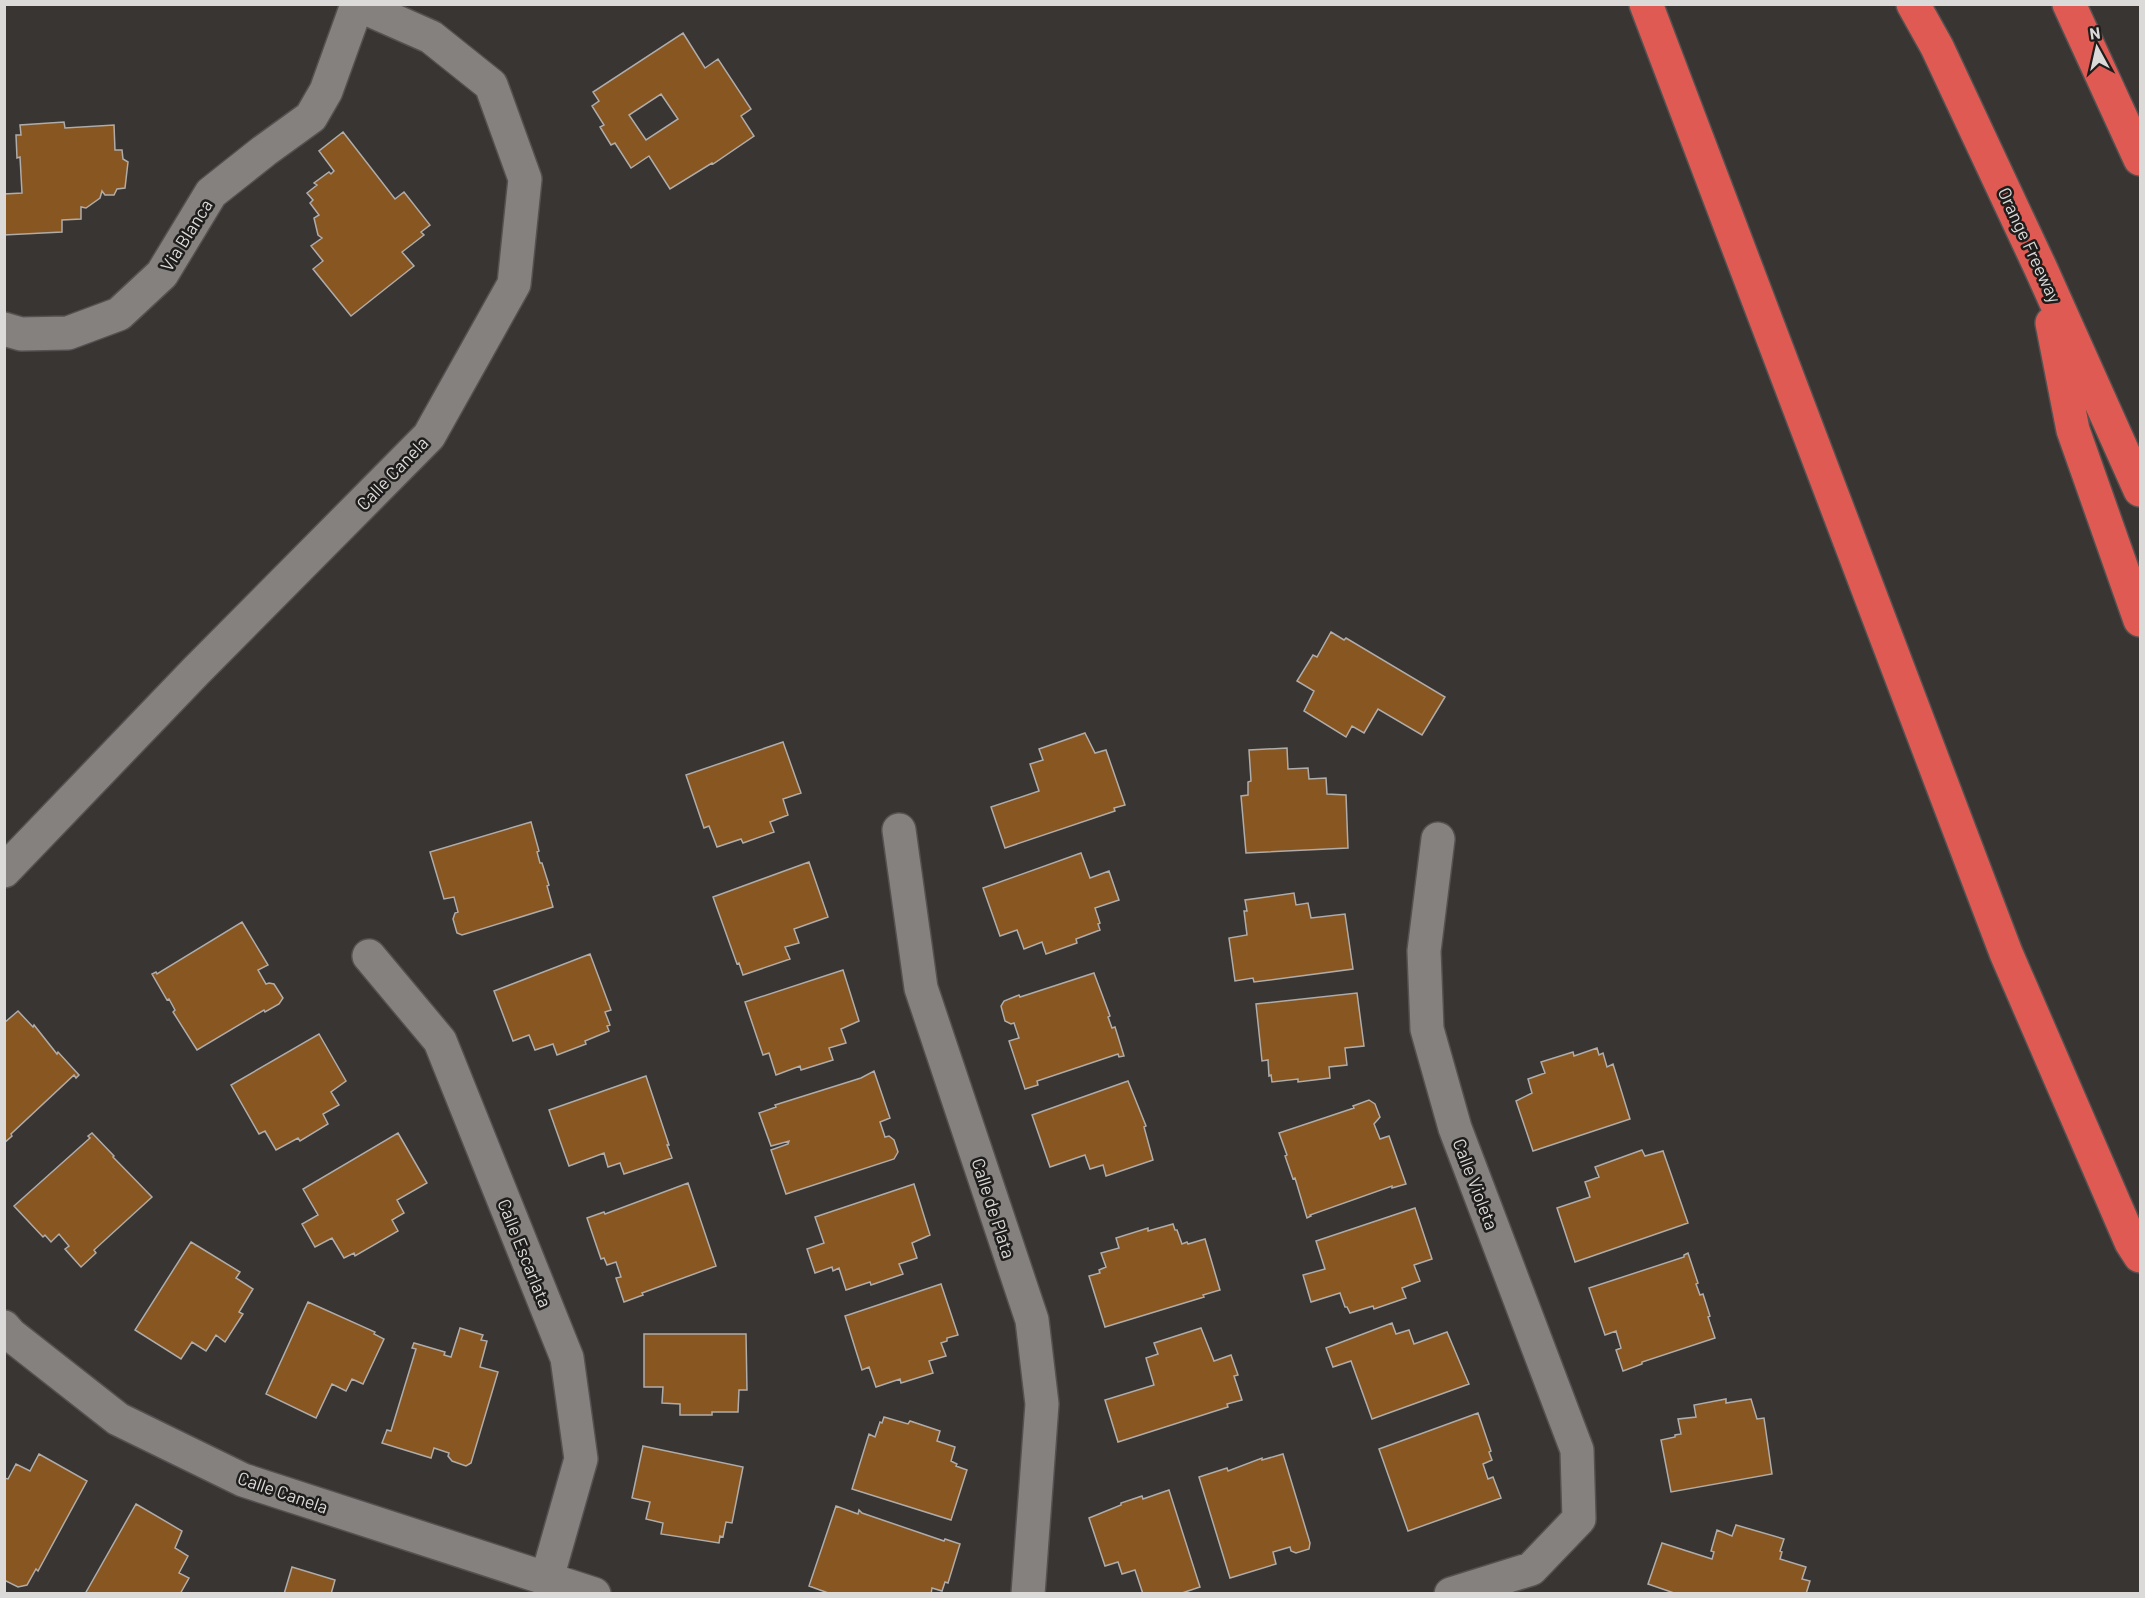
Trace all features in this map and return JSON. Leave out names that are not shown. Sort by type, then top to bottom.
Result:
[{"type":"highway","points":[[1646,4],[2006,953],[2136,1249]]},
{"type":"highway","name":"Orange Freeway","points":[[1913,4],[1937,47],[2042,268],[2140,490]]},
{"type":"highway","points":[[2069,4],[2140,159]]},
{"type":"highway","points":[[2042,268],[2073,430],[2140,620]]},
{"type":"street","name":"Via Blanca","points":[[4,328],[21,334],[68,333],[119,314],[162,274],[211,193],[264,150],[311,117],[326,91],[356,5]]},
{"type":"street","name":"Calle Canela","points":[[4,871],[196,671],[429,436],[514,284],[525,179],[491,85],[431,37],[356,5]]},
{"type":"street","name":"Calle de Plata","points":[[899,830],[921,988],[1032,1320],[1042,1404],[1028,1593]]},
{"type":"street","name":"Calle Violeta","points":[[1438,839],[1424,951],[1426,1029],[1455,1128],[1577,1450],[1579,1519],[1531,1569],[1451,1593]]},
{"type":"street","name":"Calle Escarlata","points":[[369,956],[440,1041],[567,1358],[581,1459],[547,1578]]},
{"type":"street","name":"Calle Canela","points":[[4,1327],[11,1335],[118,1419],[243,1480],[594,1593]]},
{"type":"building","points":[[683,33],[705,68],[718,59],[751,109],[741,116],[754,136],[713,164],[670,189],[649,156],[631,168],[615,143],[611,145],[600,127],[604,125],[592,106],[599,101],[593,92]],"holes":[[[661,94],[678,119],[646,140],[629,115]]]},
{"type":"building","points":[[64,122],[65,128],[114,125],[115,150],[122,150],[123,159],[128,162],[125,188],[117,189],[114,195],[105,195],[102,191],[100,198],[86,208],[81,207],[81,219],[62,220],[62,232],[4,235],[4,194],[22,193],[16,135],[21,135],[20,125]]},
{"type":"building","points":[[343,132],[395,199],[404,192],[430,225],[421,232],[424,235],[402,252],[414,266],[351,316],[313,269],[323,261],[311,246],[322,238],[318,235],[314,218],[319,215],[310,203],[313,200],[307,193],[317,185],[314,183],[334,171],[319,151]]},
{"type":"building","points":[[1331,632],[1344,640],[1346,638],[1445,697],[1422,735],[1378,709],[1364,733],[1352,726],[1346,737],[1304,711],[1314,691],[1297,681],[1313,655],[1317,657]]},
{"type":"building","points":[[1085,733],[1095,753],[1106,750],[1125,805],[1114,808],[1115,811],[1005,848],[991,807],[1039,791],[1030,764],[1043,760],[1039,749]]},
{"type":"building","points":[[783,742],[801,793],[783,799],[788,815],[770,822],[774,832],[743,843],[741,839],[717,847],[709,826],[704,828],[686,775]]},
{"type":"building","points":[[1287,748],[1288,769],[1308,768],[1309,779],[1326,778],[1327,794],[1346,795],[1348,848],[1246,853],[1241,796],[1248,795],[1248,782],[1251,781],[1249,750]]},
{"type":"building","points":[[531,822],[553,907],[462,935],[457,933],[453,919],[455,913],[458,912],[454,897],[444,899],[430,852]]},
{"type":"building","points":[[1081,853],[1090,878],[1109,871],[1119,900],[1095,908],[1100,930],[1076,939],[1077,943],[1046,954],[1042,942],[1024,949],[1017,930],[1000,936],[983,888]]},
{"type":"building","points":[[809,862],[828,917],[794,929],[799,943],[785,947],[790,959],[743,975],[713,897]]},
{"type":"building","points":[[1294,893],[1296,905],[1308,903],[1311,918],[1345,914],[1353,969],[1254,982],[1253,978],[1235,981],[1229,938],[1247,935],[1245,900]]},
{"type":"building","points":[[242,922],[268,965],[258,970],[266,984],[274,984],[283,998],[279,1004],[265,1012],[264,1010],[197,1050],[173,1012],[175,1010],[169,999],[167,1000],[152,974],[156,972],[157,974]]},
{"type":"building","points":[[590,954],[611,1010],[605,1012],[610,1025],[607,1026],[609,1031],[585,1041],[586,1044],[557,1055],[553,1044],[535,1050],[529,1035],[513,1041],[494,991]]},
{"type":"building","points":[[843,970],[859,1021],[841,1029],[846,1043],[829,1048],[833,1060],[801,1070],[800,1066],[776,1075],[769,1053],[763,1055],[745,1002]]},
{"type":"building","points":[[1094,973],[1124,1056],[1119,1057],[1118,1054],[1037,1081],[1038,1085],[1025,1089],[1009,1041],[1019,1038],[1014,1023],[1005,1021],[1001,1006],[1004,1001],[1019,995],[1020,997]]},
{"type":"building","points":[[1357,993],[1364,1046],[1345,1048],[1347,1065],[1329,1067],[1330,1078],[1272,1082],[1271,1075],[1269,1076],[1268,1060],[1262,1061],[1256,1004]]},
{"type":"building","points":[[18,1011],[33,1027],[34,1025],[57,1054],[58,1052],[79,1075],[76,1078],[74,1075],[4,1143],[4,1023]]},
{"type":"building","points":[[319,1034],[346,1081],[331,1092],[339,1105],[323,1114],[328,1124],[300,1141],[298,1138],[276,1150],[265,1131],[259,1134],[231,1085]]},
{"type":"building","points":[[1597,1048],[1599,1055],[1603,1053],[1607,1067],[1613,1064],[1630,1119],[1533,1151],[1516,1101],[1532,1093],[1528,1079],[1545,1073],[1541,1062],[1573,1052],[1574,1056]]},
{"type":"building","points":[[874,1071],[890,1118],[880,1122],[885,1137],[889,1136],[894,1140],[898,1152],[894,1159],[786,1194],[771,1150],[788,1144],[789,1141],[771,1146],[759,1113],[776,1107],[775,1105],[861,1078]]},
{"type":"building","points":[[646,1076],[672,1158],[624,1174],[620,1163],[608,1167],[604,1153],[569,1166],[549,1110]]},
{"type":"building","points":[[1128,1081],[1146,1126],[1144,1127],[1153,1160],[1106,1176],[1103,1165],[1090,1169],[1085,1155],[1050,1167],[1032,1115]]},
{"type":"building","points":[[1369,1100],[1375,1104],[1380,1117],[1374,1124],[1380,1139],[1389,1136],[1406,1184],[1392,1188],[1392,1186],[1307,1218],[1279,1133],[1354,1108],[1353,1106]]},
{"type":"building","points":[[92,1133],[152,1197],[94,1250],[96,1253],[81,1267],[65,1249],[69,1246],[59,1234],[51,1242],[45,1235],[43,1237],[14,1206],[90,1138],[88,1136]]},
{"type":"building","points":[[398,1133],[427,1183],[397,1200],[404,1213],[392,1220],[398,1231],[355,1256],[354,1253],[344,1258],[332,1238],[315,1247],[302,1224],[318,1215],[303,1189]]},
{"type":"building","points":[[1642,1150],[1645,1156],[1663,1151],[1688,1223],[1575,1262],[1557,1208],[1590,1197],[1585,1182],[1599,1177],[1595,1167]]},
{"type":"building","points":[[688,1183],[716,1266],[642,1293],[643,1295],[624,1302],[616,1278],[621,1277],[616,1262],[607,1265],[604,1258],[601,1259],[587,1218],[604,1212],[605,1214]]},
{"type":"building","points":[[914,1184],[930,1235],[912,1243],[917,1258],[899,1264],[903,1274],[871,1285],[870,1282],[846,1290],[839,1268],[833,1271],[832,1267],[815,1273],[807,1249],[824,1243],[815,1217]]},
{"type":"building","points":[[1415,1208],[1432,1259],[1414,1265],[1420,1281],[1402,1288],[1406,1298],[1374,1309],[1373,1306],[1350,1313],[1340,1293],[1311,1302],[1303,1275],[1325,1269],[1316,1241]]},
{"type":"building","points":[[1173,1224],[1182,1244],[1205,1239],[1220,1290],[1105,1327],[1089,1276],[1100,1273],[1099,1270],[1106,1267],[1101,1253],[1119,1248],[1116,1238],[1148,1228],[1148,1231]]},
{"type":"building","points":[[191,1242],[240,1272],[236,1278],[253,1289],[239,1312],[243,1314],[225,1342],[216,1335],[206,1351],[192,1342],[181,1359],[135,1330]]},
{"type":"building","points":[[1688,1253],[1698,1283],[1696,1284],[1700,1295],[1703,1294],[1710,1316],[1708,1317],[1715,1338],[1642,1362],[1642,1364],[1623,1371],[1616,1350],[1621,1348],[1616,1331],[1605,1335],[1589,1288],[1684,1257]]},
{"type":"building","points":[[941,1284],[958,1335],[947,1338],[947,1341],[941,1343],[946,1356],[929,1361],[933,1373],[901,1383],[900,1379],[876,1387],[869,1367],[862,1370],[845,1316]]},
{"type":"building","points":[[308,1302],[375,1332],[374,1334],[384,1339],[363,1384],[352,1379],[346,1391],[332,1384],[316,1418],[266,1394]]},
{"type":"building","points":[[1392,1323],[1396,1334],[1409,1330],[1414,1344],[1447,1332],[1469,1384],[1372,1419],[1351,1361],[1333,1367],[1326,1348]]},
{"type":"building","points":[[460,1328],[483,1335],[481,1340],[487,1341],[480,1367],[498,1372],[471,1463],[466,1466],[452,1461],[448,1456],[449,1453],[434,1448],[431,1458],[382,1443],[387,1430],[391,1431],[416,1349],[412,1348],[414,1343],[445,1352],[444,1355],[451,1357]]},
{"type":"building","points":[[1201,1328],[1214,1361],[1231,1355],[1238,1375],[1234,1376],[1242,1400],[1227,1404],[1228,1407],[1118,1442],[1105,1400],[1154,1385],[1146,1358],[1158,1354],[1154,1343]]},
{"type":"building","points":[[644,1334],[746,1334],[747,1390],[739,1390],[738,1412],[680,1415],[680,1404],[662,1403],[663,1387],[644,1387]]},
{"type":"building","points":[[1726,1399],[1726,1403],[1751,1399],[1757,1419],[1764,1418],[1772,1474],[1671,1492],[1661,1440],[1681,1434],[1678,1419],[1696,1417],[1694,1405]]},
{"type":"building","points":[[1478,1413],[1492,1460],[1483,1464],[1488,1479],[1493,1477],[1501,1498],[1408,1531],[1379,1449]]},
{"type":"building","points":[[884,1417],[908,1424],[910,1421],[940,1431],[937,1441],[955,1447],[951,1461],[957,1464],[956,1466],[967,1470],[951,1520],[852,1489],[869,1434],[875,1437]]},
{"type":"building","points":[[643,1446],[743,1467],[732,1523],[726,1522],[723,1537],[720,1536],[719,1543],[661,1534],[663,1523],[646,1519],[650,1502],[632,1498]]},
{"type":"building","points":[[39,1454],[87,1481],[38,1571],[36,1569],[27,1585],[18,1587],[4,1580],[4,1478],[8,1479],[16,1464],[30,1471]]},
{"type":"building","points":[[1283,1454],[1310,1543],[1309,1549],[1296,1553],[1291,1551],[1290,1547],[1273,1552],[1276,1564],[1230,1578],[1199,1477],[1227,1468],[1228,1471],[1262,1458],[1262,1460]]},
{"type":"building","points":[[1169,1490],[1200,1587],[1179,1594],[1143,1594],[1135,1570],[1122,1574],[1118,1562],[1105,1566],[1089,1518],[1121,1505],[1121,1503],[1142,1496],[1143,1499]]},
{"type":"building","points":[[136,1504],[182,1531],[175,1548],[188,1556],[179,1573],[189,1578],[180,1594],[85,1594]]},
{"type":"building","points":[[836,1506],[858,1514],[859,1510],[944,1541],[945,1539],[960,1544],[948,1583],[945,1582],[942,1591],[932,1588],[931,1594],[831,1594],[809,1586]]},
{"type":"building","points":[[1736,1525],[1784,1539],[1780,1559],[1806,1567],[1802,1579],[1810,1581],[1806,1594],[1677,1594],[1648,1584],[1662,1543],[1712,1559],[1714,1552],[1711,1551],[1717,1530],[1732,1536]]},
{"type":"building","points":[[292,1567],[335,1580],[331,1594],[284,1594]]}]
